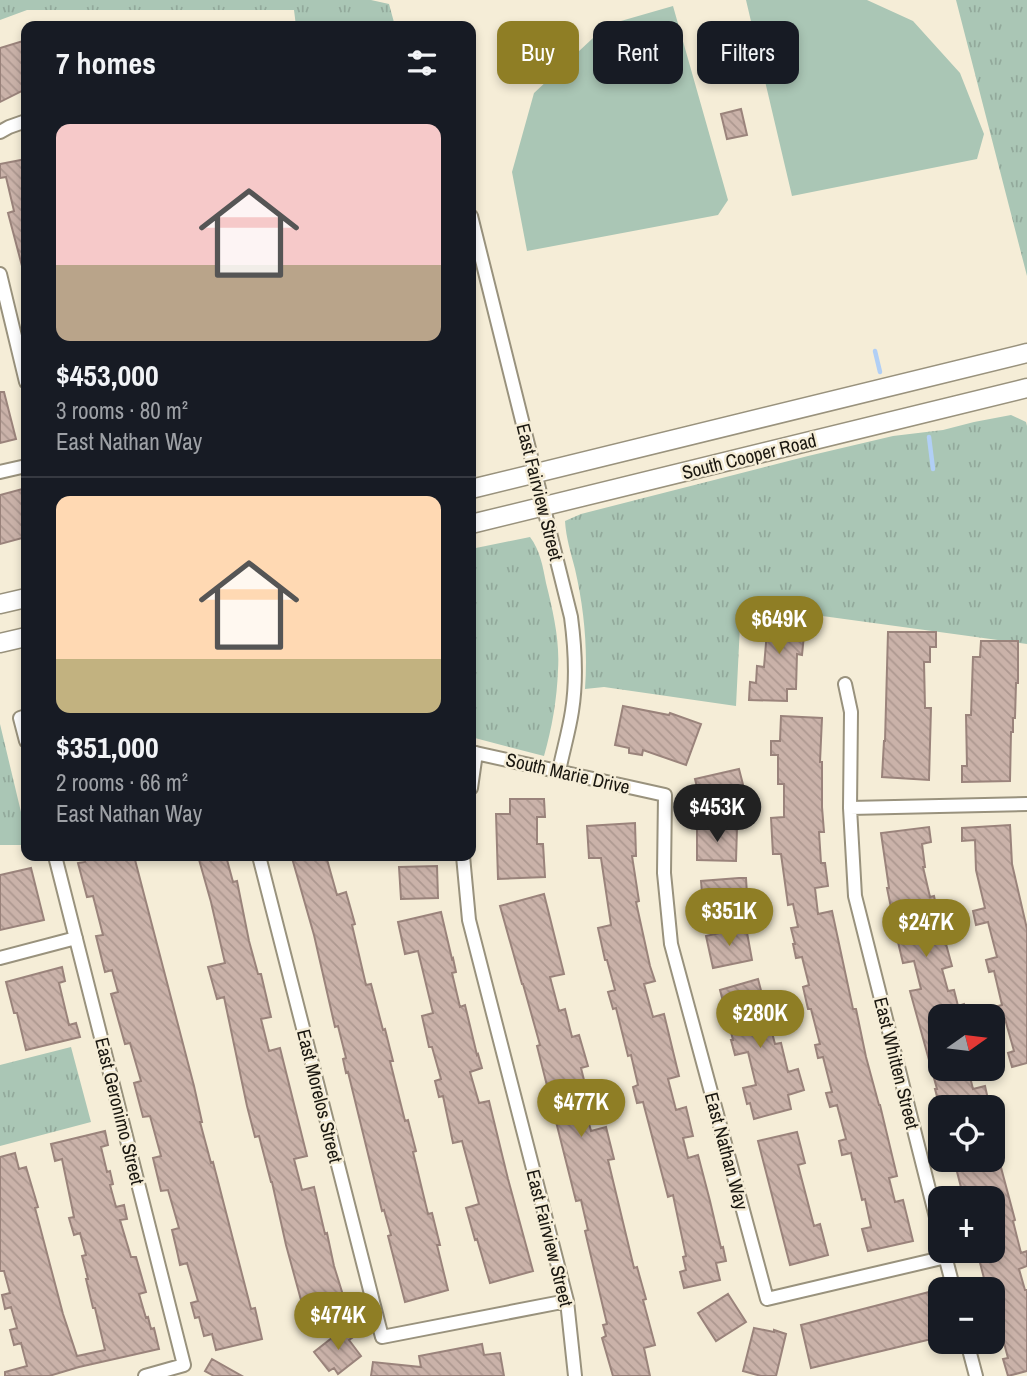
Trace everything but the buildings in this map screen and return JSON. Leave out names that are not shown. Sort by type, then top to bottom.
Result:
[{"type":"main road","name":"South Cooper Road","points":[[476,488],[1026,359]]},
{"type":"main road","name":"South Cooper Road","points":[[476,523],[1027,388]]},
{"type":"main road","points":[[0,604],[21,599]]},
{"type":"main road","points":[[0,643],[21,638]]},
{"type":"street","points":[[0,132],[21,123]]},
{"type":"street","name":"East Fairview Street","points":[[476,236],[571,617],[575,676],[572,711],[559,771]]},
{"type":"street","points":[[0,274],[21,361]]},
{"type":"street","points":[[0,472],[21,467]]},
{"type":"street","name":"East Whitten Street","points":[[845,684],[851,712],[850,808],[855,896],[928,1186]]},
{"type":"street","name":"South Marie Drive","points":[[476,753],[665,796]]},
{"type":"street","name":"East Nathan Way","points":[[665,796],[664,873],[671,944],[767,1299],[928,1258]]},
{"type":"street","points":[[850,808],[1027,804]]},
{"type":"street","name":"East Geronimo Street","points":[[56,861],[184,1365],[145,1376]]},
{"type":"street","name":"East Morelos Street","points":[[260,861],[382,1337],[567,1301]]},
{"type":"street","name":"East Fairview Street","points":[[463,861],[468,920],[567,1301],[575,1376]]},
{"type":"street","points":[[0,958],[76,938]]},
{"type":"street","points":[[970,1354],[976,1376]]},
{"type":"green space","points":[[0,0],[371,0],[389,4],[394,21],[295,21],[294,10],[27,10],[0,20]]},
{"type":"green space","points":[[746,0],[867,0],[913,21],[960,73],[984,134],[977,159],[792,196],[766,84],[799,84],[799,21],[751,21]]},
{"type":"green space","points":[[956,0],[1027,0],[1027,276]]},
{"type":"green space","points":[[673,6],[677,21],[621,21]]},
{"type":"green space","points":[[593,38],[593,84],[683,84],[683,41],[728,200],[718,215],[527,251],[512,172],[534,93],[544,84],[579,84],[579,51]]},
{"type":"green space","points":[[1011,415],[1026,422],[1027,426],[1027,644],[741,605],[736,706],[604,687],[585,689],[586,644],[583,614],[565,521],[581,514],[808,456],[893,436],[943,430]]},
{"type":"green space","points":[[530,537],[542,565],[558,648],[555,703],[544,756],[476,738],[476,548]]},
{"type":"green space","points":[[0,724],[21,812],[21,845],[0,845]]},
{"type":"green space","points":[[71,1047],[91,1122],[0,1146],[0,1065]]},
{"type":"waterway","points":[[875,351],[880,372]]},
{"type":"waterway","points":[[929,437],[933,469]]}]
